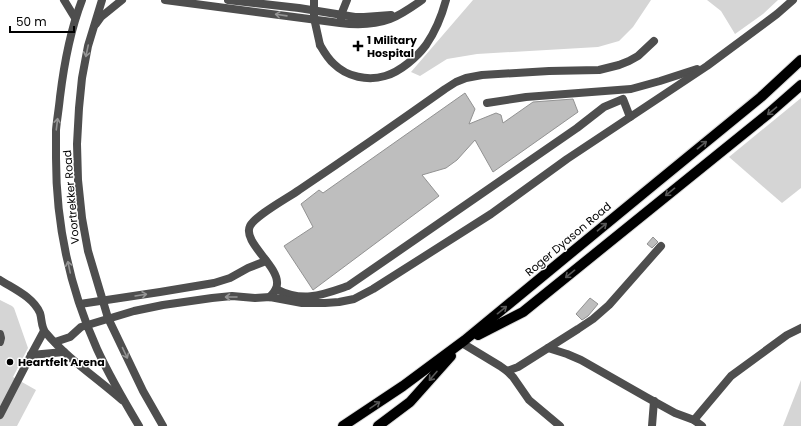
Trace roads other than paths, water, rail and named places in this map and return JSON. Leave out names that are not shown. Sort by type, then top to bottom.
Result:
[{"type":"main road","name":"Roger Dyason Road","points":[[343,426],[403,386],[465,340],[761,97],[801,60]]},
{"type":"main road","points":[[378,426],[410,402],[462,343],[523,312],[768,114],[801,85]]},
{"type":"street","points":[[64,0],[76,18]]},
{"type":"street","name":"Voortrekker Road","points":[[82,0],[69,46],[56,131],[56,174],[60,216],[71,276],[80,304],[97,348],[139,426]]},
{"type":"street","name":"Voortrekker Road","points":[[102,0],[87,52],[81,86],[77,144],[78,180],[82,218],[88,251],[108,318],[143,391],[163,426]]},
{"type":"street","points":[[93,28],[101,17],[122,0]]},
{"type":"street","points":[[165,0],[296,17],[341,19]]},
{"type":"street","points":[[228,0],[300,4],[356,24],[376,23],[390,19],[422,0]]},
{"type":"street","points":[[314,0],[314,18],[320,44],[327,56],[335,65],[345,72],[364,78],[385,76],[395,72],[416,56],[426,44],[438,22],[446,0]]},
{"type":"street","points":[[341,19],[347,0]]},
{"type":"street","points":[[55,342],[70,337],[81,326],[134,310],[164,304],[232,296],[255,298],[270,297],[302,303],[339,302],[354,299],[373,290],[491,214],[567,159],[707,66],[777,14],[793,0]]},
{"type":"street","points":[[296,17],[300,4]]},
{"type":"street","points":[[270,297],[276,289],[276,275],[249,235],[250,227],[253,222],[259,216],[298,191],[456,82],[466,78],[482,75],[599,70],[629,61],[638,56],[654,41]]},
{"type":"street","points":[[487,103],[526,97],[631,89],[707,66]]},
{"type":"street","points":[[276,289],[289,294],[304,297],[321,295],[348,286],[577,128],[596,112],[614,102],[623,99],[631,89]]},
{"type":"street","points":[[623,99],[630,117]]},
{"type":"street","points":[[507,371],[518,367],[586,324],[601,312],[661,246]]},
{"type":"street","points":[[80,304],[214,283],[230,278],[248,268],[266,261]]},
{"type":"street","points":[[0,280],[32,301],[40,314],[44,331],[64,352],[126,404]]},
{"type":"street","points":[[348,286],[354,299]]},
{"type":"street","points":[[694,420],[732,376],[787,335],[801,328]]},
{"type":"street","points":[[0,415],[44,331]]},
{"type":"street","points":[[0,334],[0,342]]},
{"type":"street","points":[[462,343],[507,371],[513,377],[528,400],[560,426]]},
{"type":"street","points":[[548,348],[581,360],[654,401],[694,420],[702,426]]},
{"type":"street","points":[[31,355],[64,352]]},
{"type":"street","points":[[652,426],[654,401]]},
{"type":"place","name":"1 Military Hospital","points":[[358,46]]},
{"type":"place","name":"Heartfelt Arena","points":[[10,362]]}]
